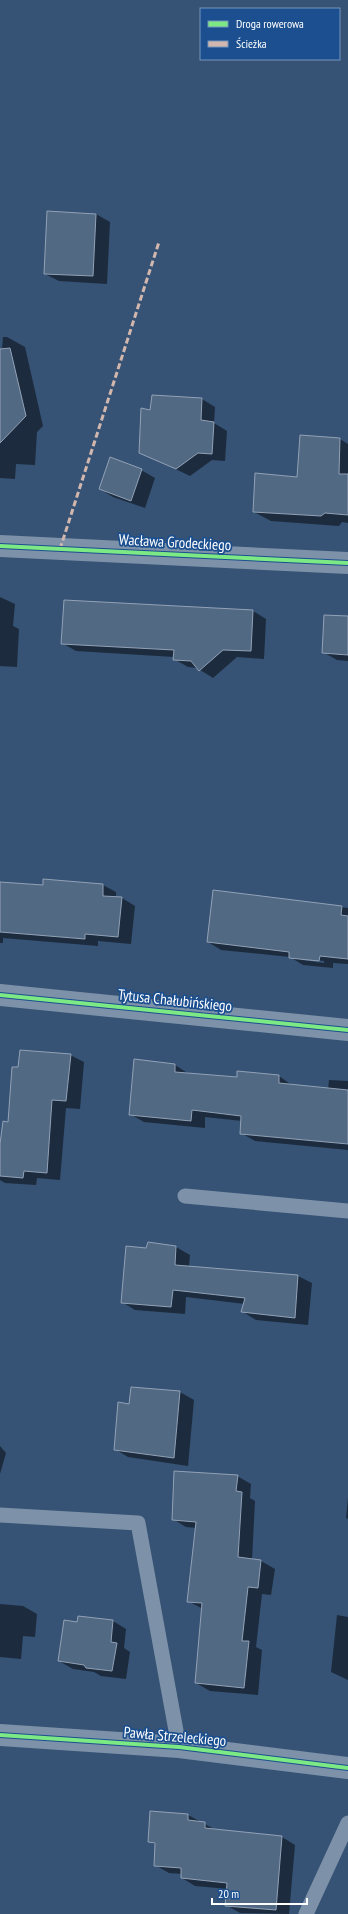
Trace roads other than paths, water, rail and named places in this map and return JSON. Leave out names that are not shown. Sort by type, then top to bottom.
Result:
[{"type":"street","name":"Wacława Grodeckiego","points":[[0,546],[348,562]]},
{"type":"street","name":"Tytusa Chałubińskiego","points":[[0,995],[348,1030]]},
{"type":"street","name":"Pawła Strzeleckiego","points":[[0,1735],[179,1747],[348,1768]]},
{"type":"lane","points":[[185,1196],[348,1211]]},
{"type":"lane","points":[[0,1515],[138,1523],[179,1747]]},
{"type":"lane","points":[[306,1914],[348,1823]]}]
